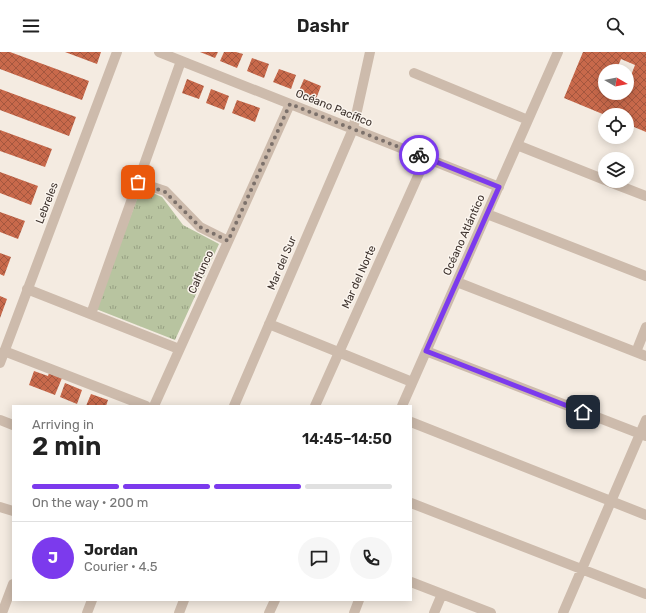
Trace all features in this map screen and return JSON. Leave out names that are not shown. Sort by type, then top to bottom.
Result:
[{"type":"street","name":"Lebreles","points":[[0,363],[116,52]]},
{"type":"street","name":"Océano Pacífico","points":[[160,52],[499,187]]},
{"type":"street","points":[[359,52],[369,54]]},
{"type":"street","name":"Océano Atlántico","points":[[402,405],[558,52]]},
{"type":"street","name":"Mar del Sur","points":[[234,405],[353,129],[369,54]]},
{"type":"street","points":[[90,314],[182,61]]},
{"type":"street","points":[[414,73],[528,120]]},
{"type":"street","name":"Calfunco","points":[[154,405],[290,104]]},
{"type":"street","points":[[517,145],[598,177]]},
{"type":"street","name":"Mar del Norte","points":[[315,405],[426,158]]},
{"type":"street","points":[[138,182],[165,192],[200,227],[228,241]]},
{"type":"street","points":[[626,188],[646,196]]},
{"type":"street","points":[[487,214],[646,276]]},
{"type":"street","points":[[457,282],[646,356]]},
{"type":"street","points":[[27,289],[179,349]]},
{"type":"street","points":[[269,324],[412,382]]},
{"type":"street","points":[[636,352],[646,327]]},
{"type":"street","points":[[4,351],[143,405]]},
{"type":"street","points":[[426,351],[643,435]]},
{"type":"street","points":[[0,420],[12,425]]},
{"type":"street","points":[[563,613],[611,501],[643,435],[646,420]]},
{"type":"street","points":[[412,422],[646,515]]},
{"type":"street","points":[[412,503],[646,594]]},
{"type":"street","points":[[0,506],[12,512]]},
{"type":"street","points":[[412,582],[491,613]]},
{"type":"street","points":[[0,588],[12,588],[2,613]]},
{"type":"street","points":[[434,613],[442,594]]},
{"type":"street","points":[[87,613],[92,601]]},
{"type":"street","points":[[179,613],[184,601]]},
{"type":"street","points":[[270,613],[274,601]]},
{"type":"street","points":[[354,613],[359,601]]},
{"type":"green space","points":[[141,188],[162,197],[183,225],[219,244],[175,340],[96,309]]},
{"type":"building","points":[[0,52],[10,52],[89,81],[82,100],[0,69]]},
{"type":"building","points":[[65,52],[101,52],[97,64]]},
{"type":"building","points":[[200,52],[218,52],[215,58]]},
{"type":"building","points":[[224,52],[236,52],[243,54],[237,68],[220,61]]},
{"type":"building","points":[[583,52],[646,52],[646,132],[634,127],[634,108],[598,108],[598,112],[564,98]]},
{"type":"building","points":[[252,58],[269,64],[264,78],[247,71]]},
{"type":"building","points":[[279,69],[296,75],[291,89],[273,82]]},
{"type":"building","points":[[187,79],[204,86],[199,99],[182,93]]},
{"type":"building","points":[[304,79],[321,86],[316,99],[298,93]]},
{"type":"building","points":[[0,89],[76,117],[69,136],[0,110]]},
{"type":"building","points":[[211,89],[229,96],[224,110],[206,103]]},
{"type":"building","points":[[237,100],[260,108],[255,122],[232,113]]},
{"type":"building","points":[[0,130],[52,149],[45,167],[0,151]]},
{"type":"building","points":[[0,172],[38,186],[31,205],[0,193]]},
{"type":"building","points":[[0,212],[25,221],[18,239],[0,232]]},
{"type":"building","points":[[0,253],[11,257],[4,276],[0,274]]},
{"type":"building","points":[[0,296],[7,299],[0,318]]},
{"type":"building","points":[[34,371],[48,376],[49,373],[62,378],[55,395],[29,385]]},
{"type":"building","points":[[65,383],[82,390],[77,404],[60,397]]},
{"type":"building","points":[[91,394],[108,400],[106,405],[86,405]]},
{"type":"way so far","points":[[138,182],[170,195],[200,227],[228,241],[290,104],[419,155]]},
{"type":"route","points":[[419,155],[499,187],[426,351],[583,412]]}]
